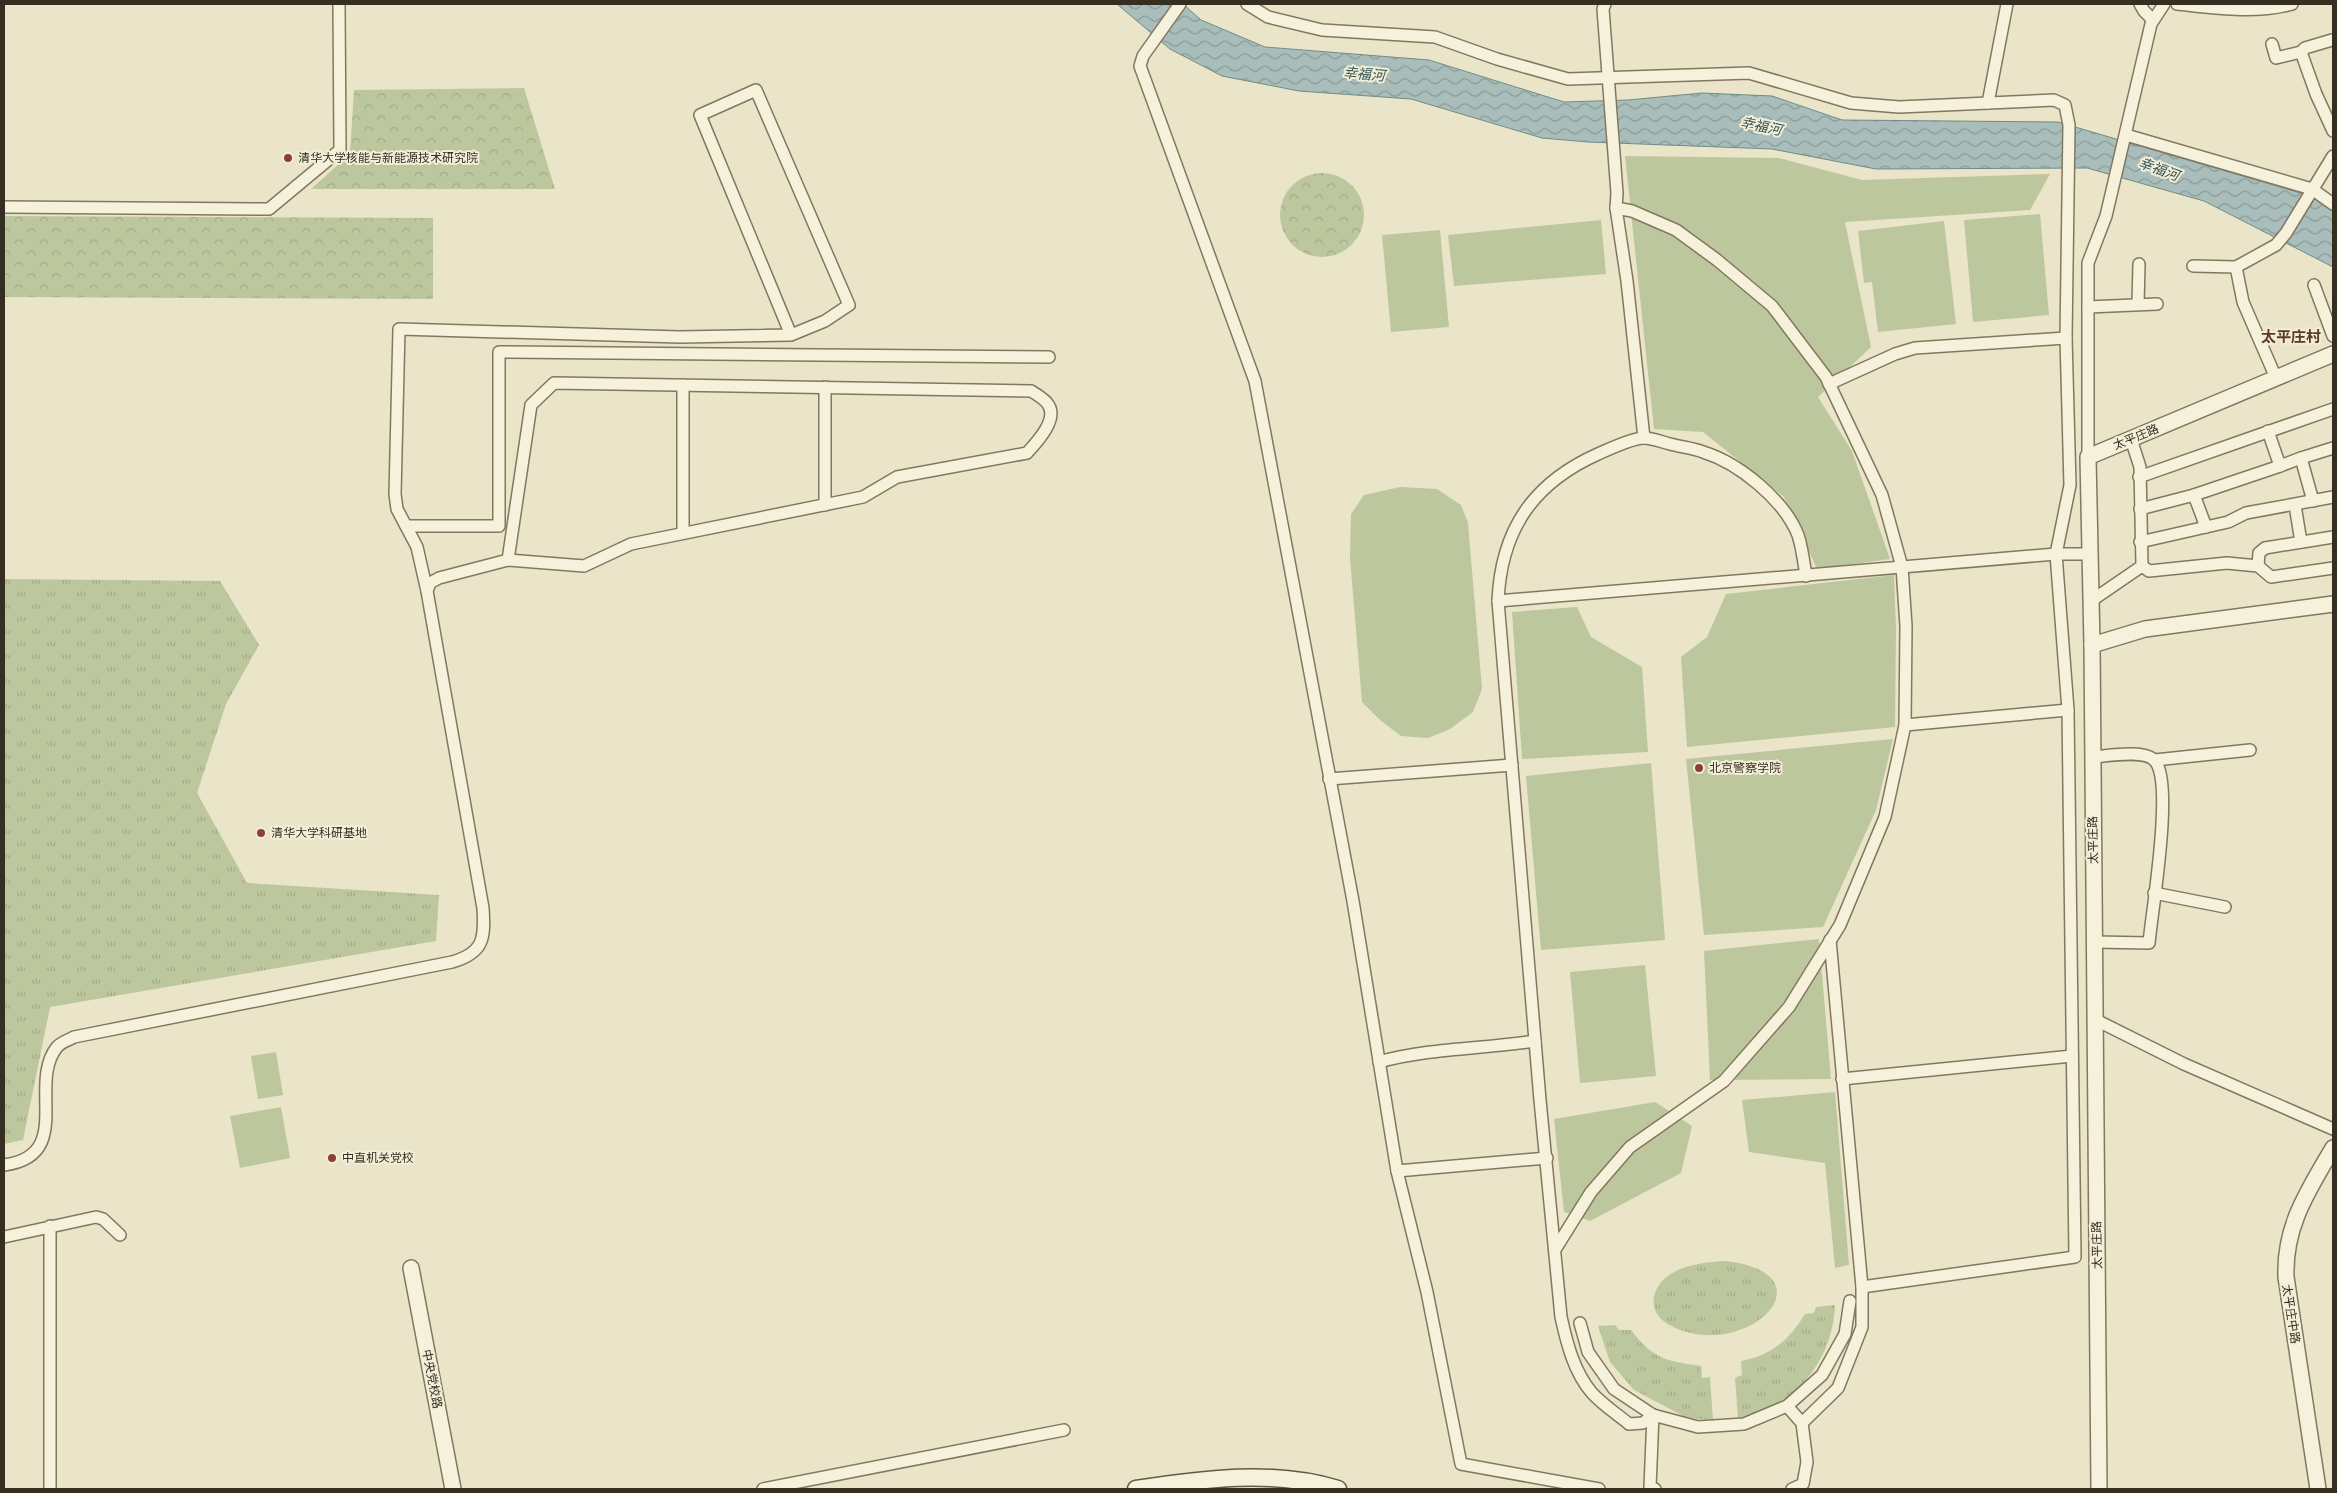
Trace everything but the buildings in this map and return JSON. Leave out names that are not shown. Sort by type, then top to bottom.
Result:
[{"type":"main road","points":[[1136,1489],[1266,1476],[1313,1482],[1338,1489]]},
{"type":"street","points":[[4,207],[269,209],[340,150],[339,4]]},
{"type":"street","points":[[1180,4],[1143,56],[1140,66],[1255,380],[1353,902],[1398,1171],[1427,1292],[1461,1464],[1599,1489]]},
{"type":"street","points":[[1247,4],[1268,17],[1322,30],[1435,37],[1497,59],[1568,78],[1749,74],[1851,103],[1899,107],[2054,100],[2065,105],[2069,125],[2070,177],[2066,338],[2070,486],[2056,554],[2068,710],[2075,1257],[1862,1286]]},
{"type":"street","points":[[1605,4],[1603,9],[1616,208],[1627,281],[1644,438]]},
{"type":"street","points":[[1988,103],[2007,4]]},
{"type":"street","points":[[2140,4],[2153,20]]},
{"type":"street","points":[[2088,457],[2088,263],[2104,222],[2115,181],[2153,20],[2164,4]]},
{"type":"street","points":[[2177,4],[2250,9],[2277,8],[2292,4]]},
{"type":"street","points":[[2272,44],[2276,58],[2301,52],[2305,48],[2332,40]]},
{"type":"street","points":[[2301,52],[2316,94],[2333,131]]},
{"type":"street","points":[[4,1165],[24,1160],[39,1148],[45,1133],[49,1063],[58,1045],[74,1037],[452,962],[465,958],[474,952],[482,941],[484,931],[483,908],[427,591],[418,547],[397,508],[394,494],[398,329],[680,337],[790,335],[825,321],[850,305],[756,90],[700,115],[790,335]]},
{"type":"street","points":[[2125,137],[2310,193],[2333,204]]},
{"type":"street","points":[[2193,266],[2236,267],[2276,245],[2286,233],[2333,156]]},
{"type":"street","points":[[1556,1248],[1591,1192],[1630,1147],[1724,1081],[1789,1007],[1840,925],[1885,817],[1905,725],[1906,626],[1902,567],[1882,495],[1829,384],[1772,306],[1717,260],[1676,230],[1632,211],[1616,208]]},
{"type":"street","points":[[2138,304],[2139,264]]},
{"type":"street","points":[[2236,267],[2243,302],[2276,378]]},
{"type":"street","points":[[2314,285],[2333,336]]},
{"type":"street","points":[[2088,307],[2157,304]]},
{"type":"street","points":[[1829,384],[1896,354],[1915,348],[2066,338]]},
{"type":"street","points":[[406,526],[499,526],[499,352],[1049,357]]},
{"type":"street","name":"太平庄路","points":[[2099,1489],[2092,645],[2088,457],[2333,354]]},
{"type":"street","points":[[427,591],[430,583],[439,578],[508,560],[584,566],[631,544],[863,497],[897,477],[1027,453],[1047,428],[1051,414],[1048,404],[1031,391],[554,383],[531,405],[508,560]]},
{"type":"street","points":[[683,385],[683,533]]},
{"type":"street","points":[[825,387],[825,505]]},
{"type":"street","points":[[2139,477],[2333,408]]},
{"type":"street","points":[[2268,432],[2280,466]]},
{"type":"street","points":[[1653,1415],[1643,1423],[1629,1424],[1592,1393],[1578,1371],[1567,1347],[1562,1317],[1535,1041],[1498,601],[1499,577],[1511,533],[1523,512],[1544,489],[1562,473],[1585,460],[1607,450],[1644,438],[1704,452],[1738,469],[1774,498],[1788,516],[1798,536],[1806,576]]},
{"type":"street","points":[[2131,439],[2140,467],[2140,542],[2142,566],[2148,571],[2227,563],[2258,566],[2271,577],[2333,568]]},
{"type":"street","points":[[2140,509],[2194,495],[2333,448]]},
{"type":"street","points":[[2301,458],[2313,501]]},
{"type":"street","points":[[2194,495],[2206,527]]},
{"type":"street","points":[[2140,542],[2228,522],[2246,513],[2333,497]]},
{"type":"street","points":[[2295,505],[2301,542]]},
{"type":"street","points":[[2258,566],[2259,553],[2264,548],[2333,537]]},
{"type":"street","points":[[1498,601],[2056,554],[2089,554]]},
{"type":"street","points":[[2091,601],[2142,566]]},
{"type":"street","points":[[2092,645],[2145,629],[2333,604]]},
{"type":"street","points":[[1905,725],[2068,710]]},
{"type":"street","points":[[2092,757],[2142,754],[2155,760],[2250,750]]},
{"type":"street","points":[[2095,942],[2149,943],[2163,799],[2161,773],[2155,760]]},
{"type":"street","points":[[1329,779],[1512,765]]},
{"type":"street","points":[[2154,893],[2225,907]]},
{"type":"street","points":[[1802,1423],[1838,1388],[1862,1327],[1862,1286],[1830,940]]},
{"type":"street","points":[[2094,1020],[2184,1064],[2333,1129]]},
{"type":"street","points":[[1379,1062],[1401,1056],[1494,1048],[1535,1041]]},
{"type":"street","points":[[1842,1079],[2072,1056]]},
{"type":"street","name":"太平庄中路","points":[[2318,1489],[2287,1287],[2285,1262],[2286,1246],[2295,1217],[2333,1148]]},
{"type":"street","points":[[1398,1171],[1547,1158]]},
{"type":"street","points":[[4,1237],[96,1217],[103,1219],[120,1235]]},
{"type":"street","points":[[50,1226],[50,1489]]},
{"type":"street","name":"中央党校路","points":[[412,1268],[453,1489]]},
{"type":"street","points":[[1580,1323],[1588,1352],[1614,1389],[1653,1415],[1698,1427],[1744,1424],[1787,1406],[1822,1375],[1845,1334],[1850,1301]]},
{"type":"street","points":[[1787,1406],[1802,1423],[1807,1462],[1806,1486],[1792,1489]]},
{"type":"street","points":[[1651,1489],[1653,1415]]},
{"type":"street","points":[[762,1489],[1064,1430]]},
{"type":"green space","points":[[524,88],[555,189],[311,189],[350,154],[354,90]]},
{"type":"green space","points":[[1625,156],[1779,158],[1862,180],[2050,174],[2030,210],[1845,222],[1871,347],[1818,397],[1852,451],[1890,559],[1817,569],[1784,497],[1703,432],[1654,429]]},
{"type":"green space","points":[[1322,173],[1338,176],[1352,185],[1361,199],[1364,215],[1361,231],[1352,245],[1338,254],[1322,257],[1306,254],[1292,245],[1283,231],[1280,215],[1283,199],[1292,185],[1306,176]]},
{"type":"green space","points":[[2040,214],[2049,315],[1973,322],[1964,220]]},
{"type":"green space","points":[[4,216],[433,218],[433,299],[4,297]]},
{"type":"green space","points":[[1601,220],[1606,274],[1454,286],[1448,235]]},
{"type":"green space","points":[[1944,221],[1956,324],[1878,332],[1872,282],[1864,283],[1858,231]]},
{"type":"green space","points":[[1440,230],[1449,327],[1391,332],[1382,235]]},
{"type":"green space","points":[[1400,487],[1437,489],[1461,505],[1468,523],[1482,689],[1473,712],[1450,729],[1428,738],[1401,736],[1380,720],[1362,702],[1350,558],[1351,514],[1364,495]]},
{"type":"green space","points":[[1894,575],[1896,628],[1895,727],[1687,747],[1681,657],[1707,637],[1726,594]]},
{"type":"green space","points":[[4,579],[220,581],[259,645],[226,704],[197,793],[247,883],[439,895],[436,941],[50,1007],[23,1140],[4,1144]]},
{"type":"green space","points":[[1577,607],[1591,637],[1642,667],[1648,752],[1522,759],[1512,612]]},
{"type":"green space","points":[[1893,739],[1876,810],[1823,927],[1704,935],[1686,759]]},
{"type":"green space","points":[[1651,763],[1665,940],[1541,950],[1526,776]]},
{"type":"green space","points":[[1819,939],[1831,1079],[1710,1080],[1704,951]]},
{"type":"green space","points":[[1645,965],[1656,1076],[1580,1083],[1570,972]]},
{"type":"green space","points":[[276,1052],[283,1095],[258,1099],[251,1056]]},
{"type":"green space","points":[[1835,1092],[1849,1265],[1835,1268],[1825,1163],[1749,1152],[1742,1100]]},
{"type":"green space","points":[[1655,1102],[1692,1126],[1681,1173],[1590,1221],[1564,1212],[1554,1119]]},
{"type":"green space","points":[[281,1107],[290,1158],[240,1168],[230,1116]]},
{"type":"green space","points":[[1727,1261],[1757,1269],[1773,1281],[1777,1295],[1770,1310],[1756,1322],[1735,1332],[1710,1335],[1683,1331],[1667,1324],[1658,1316],[1654,1305],[1654,1295],[1660,1284],[1667,1277],[1675,1271],[1696,1264]]},
{"type":"green space","points":[[1835,1305],[1834,1319],[1827,1346],[1805,1381],[1784,1400],[1774,1406],[1738,1418],[1735,1378],[1742,1375],[1741,1361],[1762,1355],[1779,1345],[1793,1331],[1805,1314],[1814,1313],[1816,1307]]},
{"type":"green space","points":[[1615,1325],[1619,1330],[1631,1330],[1646,1347],[1661,1357],[1701,1366],[1702,1378],[1710,1377],[1713,1420],[1687,1418],[1634,1390],[1610,1362],[1598,1326]]},
{"type":"water","name":"幸福河","points":[[1117,4],[1183,4],[1201,20],[1265,47],[1429,60],[1564,102],[1628,100],[1702,93],[1772,96],[1842,120],[2058,122],[2314,197],[2333,211],[2333,267],[2204,201],[2087,168],[1876,169],[1772,149],[1588,142],[1542,138],[1411,99],[1299,91],[1222,76],[1170,49]]},
{"type":"place","name":"清华大学核能与新能源技术研究院","points":[[288,158]]},
{"type":"place","name":"北京警察学院","points":[[1699,768]]},
{"type":"place","name":"清华大学科研基地","points":[[261,833]]},
{"type":"place","name":"中直机关党校","points":[[332,1158]]},
{"type":"district","name":"太平庄村","points":[[2291,337]]}]
